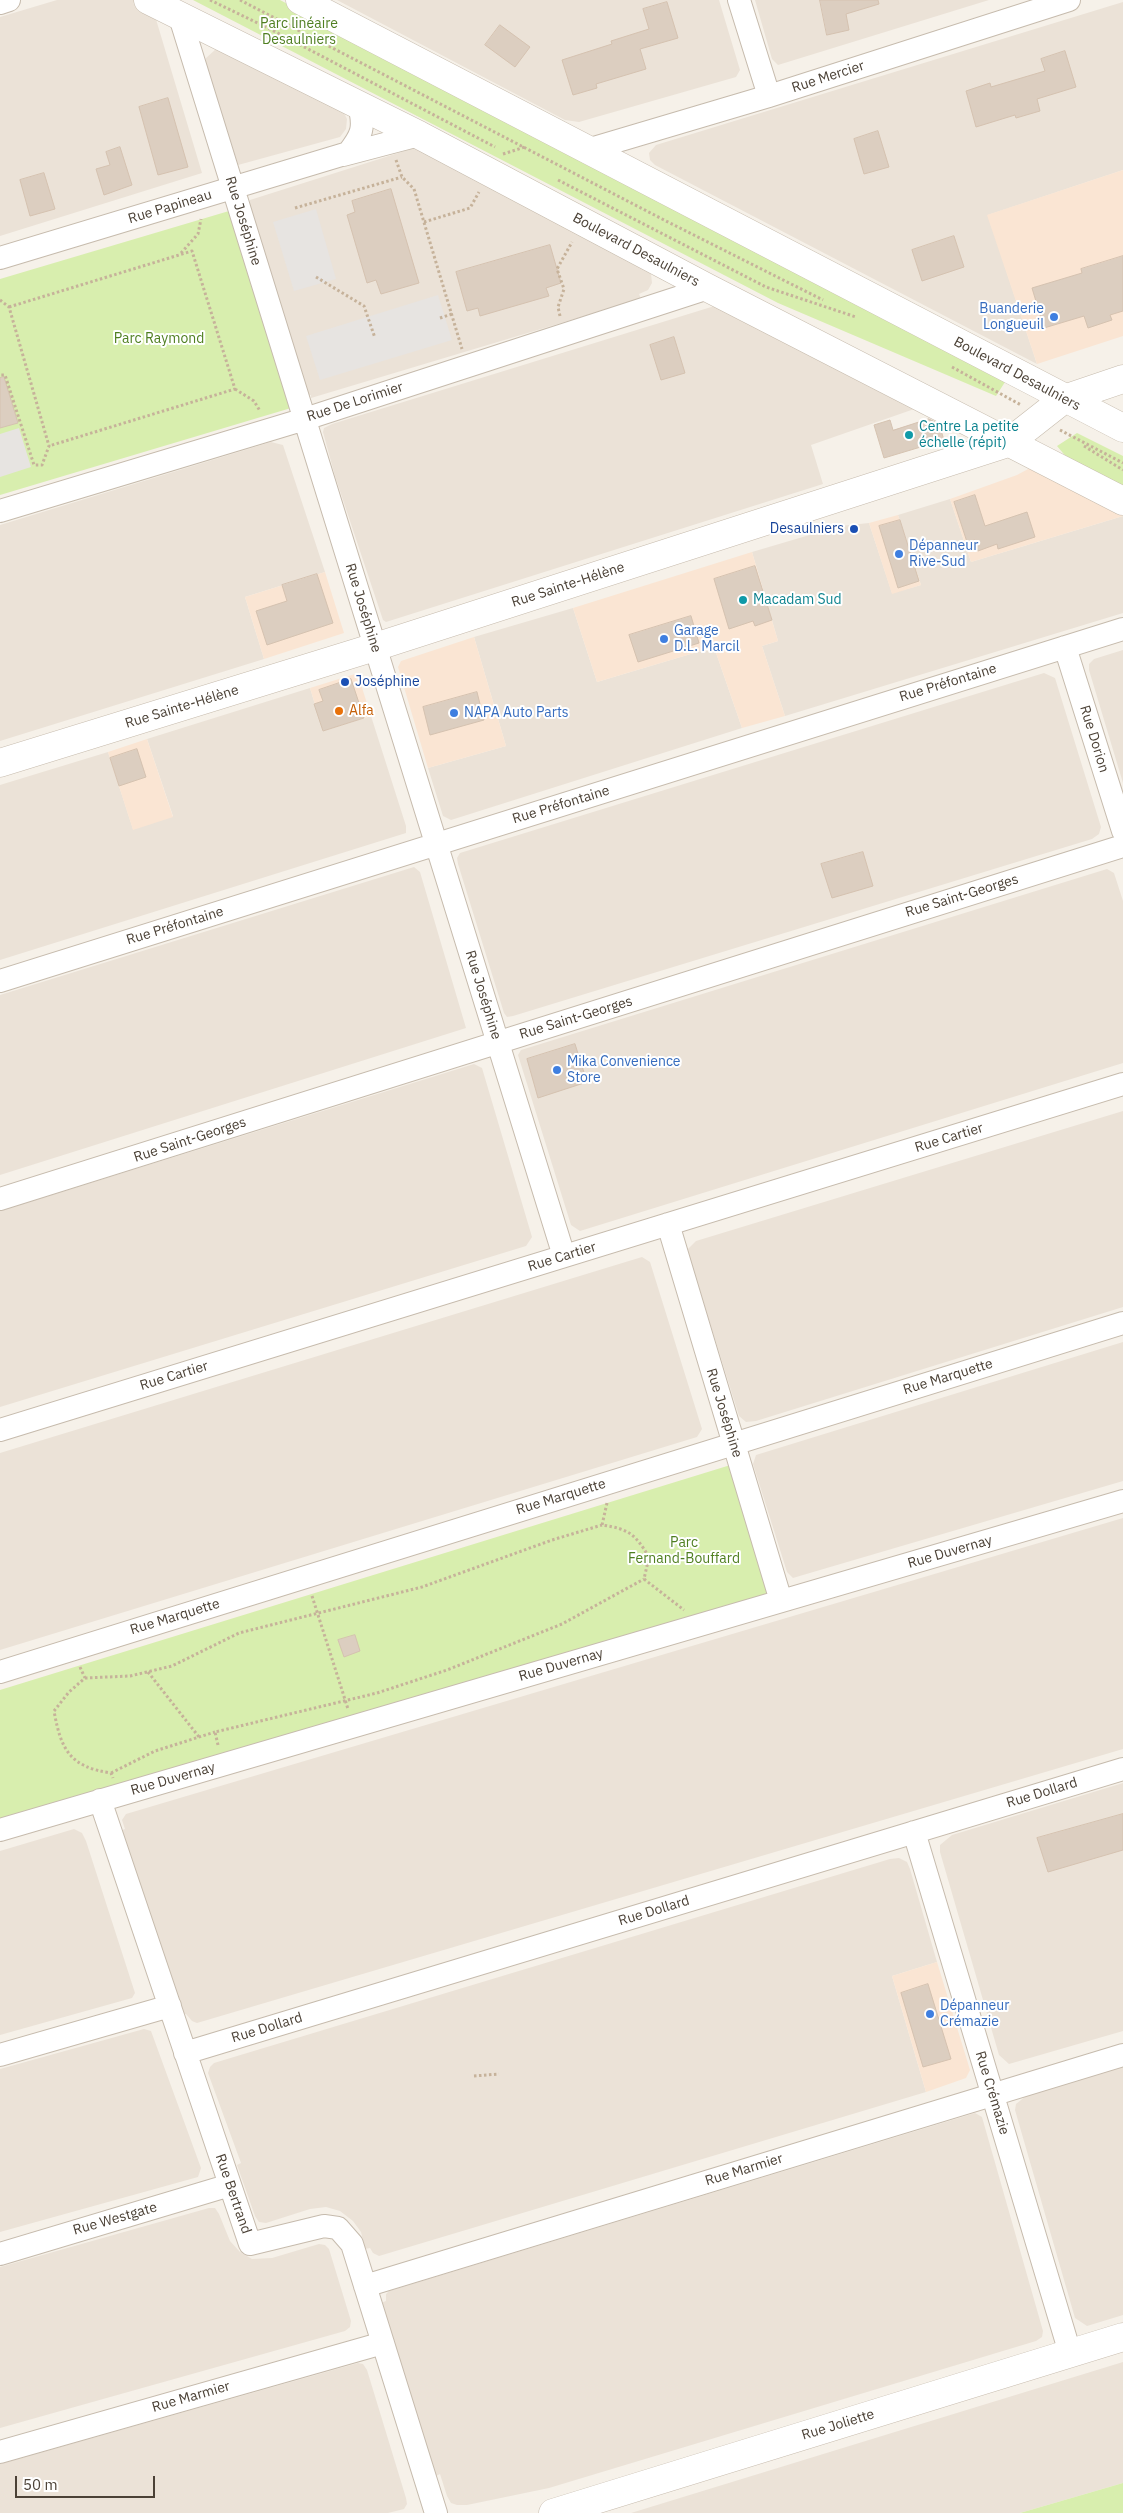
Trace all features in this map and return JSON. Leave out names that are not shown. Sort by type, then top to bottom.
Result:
[{"type":"street","points":[[0,3],[9,0]]},
{"type":"street","name":"Boulevard Desaulniers","points":[[148,0],[419,135],[489,163],[583,222],[1123,501]]},
{"type":"street","name":"Boulevard Desaulniers","points":[[300,0],[1123,428]]},
{"type":"street","points":[[739,0],[768,96]]},
{"type":"street","name":"Rue Mercier","points":[[587,150],[768,96],[1068,0]]},
{"type":"street","name":"Rue Joséphine","points":[[180,17],[564,1256]]},
{"type":"street","name":"Rue Papineau","points":[[340,156],[348,153],[359,139],[363,122],[359,105]]},
{"type":"street","name":"Rue Papineau","points":[[0,258],[340,156],[391,144],[419,135]]},
{"type":"street","name":"Rue De Lorimier","points":[[0,511],[305,419],[708,288]]},
{"type":"street","name":"Rue Sainte-Hélène","points":[[0,763],[375,647],[1008,443],[1064,398],[1123,380]]},
{"type":"street","name":"Rue Préfontaine","points":[[0,981],[1123,628]]},
{"type":"street","name":"Rue Dorion","points":[[1066,646],[1123,831]]},
{"type":"street","name":"Rue Saint-Georges","points":[[0,1200],[1123,846]]},
{"type":"street","name":"Rue Cartier","points":[[0,1430],[1123,1084]]},
{"type":"street","name":"Rue Joséphine","points":[[668,1224],[781,1601]]},
{"type":"street","name":"Rue Marquette","points":[[0,1672],[1123,1323]]},
{"type":"street","name":"Rue Duvernay","points":[[0,1830],[1123,1501]]},
{"type":"street","name":"Rue Dollard","points":[[186,2053],[1123,1769]]},
{"type":"street","name":"Rue Bertrand","points":[[110,1797],[170,2006],[250,2244],[324,2226],[338,2228],[352,2244],[436,2513]]},
{"type":"street","name":"Rue Crémazie","points":[[914,1832],[1070,2353]]},
{"type":"street","points":[[0,2055],[170,2006]]},
{"type":"street","name":"Rue Marmier","points":[[365,2286],[1123,2055]]},
{"type":"street","name":"Rue Westgate","points":[[0,2254],[230,2185]]},
{"type":"street","name":"Rue Joliette","points":[[553,2513],[1123,2337]]},
{"type":"street","name":"Rue Marmier","points":[[0,2452],[382,2343]]},
{"type":"path","points":[[210,0],[270,29],[489,163],[513,158]]},
{"type":"path","points":[[240,0],[814,297],[864,315]]},
{"type":"path","points":[[424,222],[470,208],[489,163],[559,135]]},
{"type":"path","points":[[391,144],[402,177],[414,189],[467,366]]},
{"type":"path","points":[[295,208],[402,177]]},
{"type":"path","points":[[556,179],[766,287],[859,318]]},
{"type":"path","points":[[180,254],[198,234],[206,196]]},
{"type":"path","points":[[564,334],[558,307],[564,289],[557,269],[583,222]]},
{"type":"path","points":[[8,307],[192,251],[235,389],[254,401],[271,429]]},
{"type":"path","points":[[316,277],[364,306],[374,338]]},
{"type":"path","points":[[0,300],[8,307],[49,446],[42,465],[34,465],[5,375],[0,375]]},
{"type":"path","points":[[440,318],[452,314]]},
{"type":"path","points":[[951,366],[1010,397]]},
{"type":"path","points":[[973,372],[989,382],[1002,394]]},
{"type":"path","points":[[49,446],[235,389]]},
{"type":"path","points":[[1123,463],[1069,435],[1102,459],[1123,470]]},
{"type":"path","points":[[602,1525],[613,1481]]},
{"type":"path","points":[[602,1525],[616,1528],[637,1537],[649,1557],[644,1579],[553,1628],[447,1670],[377,1693],[215,1732],[155,1751],[111,1773],[89,1770],[71,1757],[59,1738],[54,1712],[69,1692],[85,1678],[130,1676],[172,1666],[239,1633],[422,1587],[552,1540],[602,1525]]},
{"type":"path","points":[[305,1577],[353,1726]]},
{"type":"path","points":[[644,1579],[702,1624]]},
{"type":"path","points":[[72,1649],[85,1678]]},
{"type":"path","points":[[148,1672],[199,1737]]},
{"type":"path","points":[[215,1732],[223,1765]]},
{"type":"path","points":[[110,1797],[111,1773]]},
{"type":"path","points":[[474,2076],[499,2074]]},
{"type":"shaded area","points":[[57,0],[135,0],[155,16],[202,173],[0,236],[0,17]]},
{"type":"shaded area","points":[[337,0],[719,0],[740,70],[736,77],[579,122],[565,120]]},
{"type":"shaded area","points":[[755,0],[989,0],[778,65],[772,59]]},
{"type":"shaded area","points":[[1123,2],[1123,170],[988,215],[1037,364],[655,165],[650,160],[649,153],[656,145]]},
{"type":"shaded area","points":[[216,49],[343,111],[347,119],[346,129],[340,137],[238,165],[232,158],[203,69],[206,58]]},
{"type":"shaded area","points":[[414,148],[646,266],[651,274],[652,283],[648,290],[639,294],[641,299],[311,398],[311,395],[305,396],[248,206],[250,200]]},
{"type":"shaded area","points":[[1123,170],[1123,336],[1037,364],[987,215]]},
{"type":"shaded area","points":[[316,209],[336,279],[294,291],[273,222]]},
{"type":"shaded area","points":[[438,295],[452,340],[320,380],[306,336]]},
{"type":"shaded area","points":[[721,304],[920,407],[811,445],[823,484],[386,622],[383,620],[335,476],[323,432],[324,428]]},
{"type":"shaded area","points":[[19,428],[31,467],[0,477],[0,434]]},
{"type":"shaded area","points":[[271,442],[283,445],[325,572],[245,597],[264,659],[0,741],[0,525]]},
{"type":"shaded area","points":[[1032,467],[1123,516],[971,562],[950,499],[1017,475]]},
{"type":"shaded area","points":[[950,499],[971,562],[1123,516],[1123,613],[785,716],[762,646],[778,641],[752,552],[840,526],[869,523],[892,593],[921,585],[898,515]]},
{"type":"shaded area","name":"Dépanneur Rive-Sud","points":[[898,515],[921,585],[892,594],[869,523]]},
{"type":"shaded area","points":[[752,552],[778,641],[762,646],[785,716],[742,728],[714,647],[597,682],[573,608]]},
{"type":"shaded area","points":[[325,572],[344,633],[264,659],[245,597]]},
{"type":"shaded area","points":[[573,608],[597,682],[714,647],[742,728],[451,820],[443,816],[428,768],[506,746],[474,637]]},
{"type":"shaded area","points":[[474,637],[506,746],[428,768],[398,667],[401,661]]},
{"type":"shaded area","points":[[1123,650],[1123,783],[1089,670],[1089,664],[1094,659]]},
{"type":"shaded area","points":[[1044,673],[1055,678],[1101,827],[1099,834],[1092,839],[513,1016],[507,1017],[504,1013],[458,864],[457,858],[460,853]]},
{"type":"shaded area","name":"Alfa","points":[[355,674],[358,675],[371,716],[323,731],[310,688]]},
{"type":"shaded area","points":[[310,688],[323,731],[371,716],[406,826],[406,833],[0,960],[0,785],[108,752],[133,829],[173,816],[147,739]]},
{"type":"shaded area","points":[[147,739],[173,817],[133,830],[108,752]]},
{"type":"shaded area","points":[[414,867],[420,872],[466,1028],[0,1175],[0,995]]},
{"type":"shaded area","points":[[1107,869],[1114,873],[1123,901],[1123,1063],[580,1231],[571,1225],[518,1055],[521,1050]]},
{"type":"shaded area","points":[[474,1064],[482,1068],[532,1237],[526,1246],[0,1407],[0,1211]]},
{"type":"shaded area","points":[[1123,1111],[1123,1307],[756,1421],[746,1422],[739,1416],[690,1259],[688,1249],[696,1241]]},
{"type":"shaded area","points":[[642,1257],[650,1262],[702,1429],[697,1437],[0,1650],[0,1453]]},
{"type":"shaded area","points":[[1123,1342],[1123,1481],[793,1578],[787,1572],[753,1464],[756,1455]]},
{"type":"shaded area","points":[[1123,1518],[1123,1749],[197,2023],[192,2021],[186,2014],[180,2015],[120,1831],[125,1829],[122,1820],[126,1814]]},
{"type":"shaded area","points":[[1123,1783],[1123,2031],[1009,2064],[999,2055],[940,1852],[940,1845],[952,1835]]},
{"type":"shaded area","points":[[74,1829],[82,1833],[86,1841],[135,1993],[132,1998],[0,2035],[0,1851]]},
{"type":"shaded area","points":[[899,1858],[907,1862],[910,1869],[937,1962],[892,1976],[926,2092],[379,2256],[373,2253],[370,2248],[365,2249],[361,2232],[353,2221],[340,2211],[326,2207],[310,2209],[266,2223],[259,2222],[255,2216],[237,2165],[241,2163],[208,2073],[214,2063],[890,1859]]},
{"type":"shaded area","points":[[937,1962],[970,2070],[966,2078],[926,2092],[892,1976]]},
{"type":"shaded area","points":[[144,2029],[151,2031],[201,2168],[198,2177],[0,2232],[0,2069]]},
{"type":"shaded area","points":[[1123,2066],[1123,2315],[1087,2326],[1075,2318],[1015,2110],[1016,2104],[1026,2096]]},
{"type":"shaded area","points":[[975,2113],[982,2117],[1043,2331],[1042,2337],[1036,2341],[549,2488],[467,2505],[451,2503],[440,2474],[436,2476],[381,2303],[386,2301],[386,2294],[389,2291]]},
{"type":"shaded area","points":[[209,2208],[215,2208],[219,2214],[230,2241],[240,2252],[252,2259],[272,2258],[319,2244],[325,2245],[329,2249],[351,2321],[350,2327],[345,2331],[0,2428],[0,2267]]},
{"type":"shaded area","points":[[1123,2362],[1123,2483],[1020,2513],[631,2513]]},
{"type":"shaded area","points":[[358,2363],[363,2364],[367,2370],[406,2498],[407,2504],[404,2509],[388,2513],[0,2513],[0,2464]]},
{"type":"green space","name":"Parc linéaire Desaulniers","points":[[193,0],[280,0],[1005,382],[996,396],[778,303]]},
{"type":"green space","name":"Parc Raymond","points":[[229,211],[291,408],[0,495],[0,279]]},
{"type":"green space","points":[[1077,433],[1123,456],[1123,487],[1068,459],[1057,446]]},
{"type":"green space","name":"Parc Fernand-Bouffard","points":[[737,1463],[774,1597],[0,1823],[0,1690]]},
{"type":"green space","points":[[1123,2483],[1123,2513],[1020,2513]]},
{"type":"building","points":[[820,0],[878,0],[879,4],[846,14],[849,30],[827,35]]},
{"type":"building","points":[[667,2],[678,38],[640,49],[646,69],[596,84],[597,88],[573,95],[562,60],[612,44],[611,41],[649,29],[643,9]]},
{"type":"building","points":[[500,25],[530,47],[515,67],[485,45]]},
{"type":"building","points":[[1065,51],[1076,87],[1037,99],[1040,111],[1016,118],[1015,115],[976,127],[966,91],[990,83],[991,87],[1045,71],[1041,59]]},
{"type":"building","points":[[168,98],[188,167],[158,175],[139,107]]},
{"type":"building","points":[[878,131],[889,167],[864,174],[854,139]]},
{"type":"building","points":[[120,147],[132,185],[104,195],[96,169],[110,165],[106,152]]},
{"type":"building","points":[[44,173],[55,209],[30,216],[20,180]]},
{"type":"building","points":[[391,189],[419,283],[381,294],[376,280],[367,283],[347,215],[355,212],[352,201]]},
{"type":"building","points":[[954,236],[964,267],[922,281],[912,250]]},
{"type":"building","points":[[550,245],[561,283],[546,288],[549,296],[480,316],[478,308],[467,311],[456,272]]},
{"type":"building","points":[[1123,256],[1123,311],[1110,315],[1112,320],[1088,328],[1084,316],[1044,328],[1032,288],[1082,273],[1081,269]]},
{"type":"building","points":[[674,337],[685,373],[661,380],[650,345]]},
{"type":"building","points":[[4,377],[18,423],[0,428],[0,378]]},
{"type":"building","name":"Centre La petite échelle (répit)","points":[[929,419],[939,424],[944,440],[884,458],[874,425],[890,420],[893,430]]},
{"type":"building","points":[[975,495],[985,526],[1027,512],[1035,537],[998,549],[997,544],[978,551],[975,540],[967,542],[954,502]]},
{"type":"building","name":"Dépanneur Rive-Sud","points":[[900,520],[919,581],[898,588],[879,526]]},
{"type":"building","name":"Macadam Sud","points":[[755,566],[772,620],[755,626],[753,621],[729,629],[714,579]]},
{"type":"building","points":[[317,574],[333,623],[267,645],[256,611],[287,601],[282,585]]},
{"type":"building","name":"Garage D.L. Marcil","points":[[691,616],[699,643],[638,662],[629,635]]},
{"type":"building","name":"Alfa","points":[[351,679],[364,718],[323,731],[314,704],[323,701],[319,690]]},
{"type":"building","name":"NAPA Auto Parts","points":[[477,692],[484,720],[430,735],[423,707]]},
{"type":"building","points":[[137,749],[146,777],[119,786],[110,758]]},
{"type":"building","points":[[863,852],[873,886],[832,898],[821,864]]},
{"type":"building","name":"Mika Convenience Store","points":[[575,1044],[587,1082],[538,1098],[527,1059]]},
{"type":"building","points":[[355,1635],[360,1651],[344,1657],[338,1640]]},
{"type":"building","points":[[1123,1814],[1123,1850],[1048,1872],[1037,1838]]},
{"type":"building","points":[[928,1984],[951,2059],[923,2067],[901,1993]]},
{"type":"place","name":"Buanderie Longueuil","points":[[1054,317]]},
{"type":"place","name":"Centre La petite échelle (répit)","points":[[909,435]]},
{"type":"place","name":"Desaulniers","points":[[854,529]]},
{"type":"place","name":"Dépanneur Rive-Sud","points":[[899,554]]},
{"type":"place","name":"Macadam Sud","points":[[743,600]]},
{"type":"place","name":"Garage D.L. Marcil","points":[[664,639]]},
{"type":"place","name":"Joséphine","points":[[345,682]]},
{"type":"place","name":"Alfa","points":[[339,711]]},
{"type":"place","name":"NAPA Auto Parts","points":[[454,713]]},
{"type":"place","name":"Mika Convenience Store","points":[[557,1070]]},
{"type":"place","name":"Dépanneur Crémazie","points":[[930,2014]]}]
